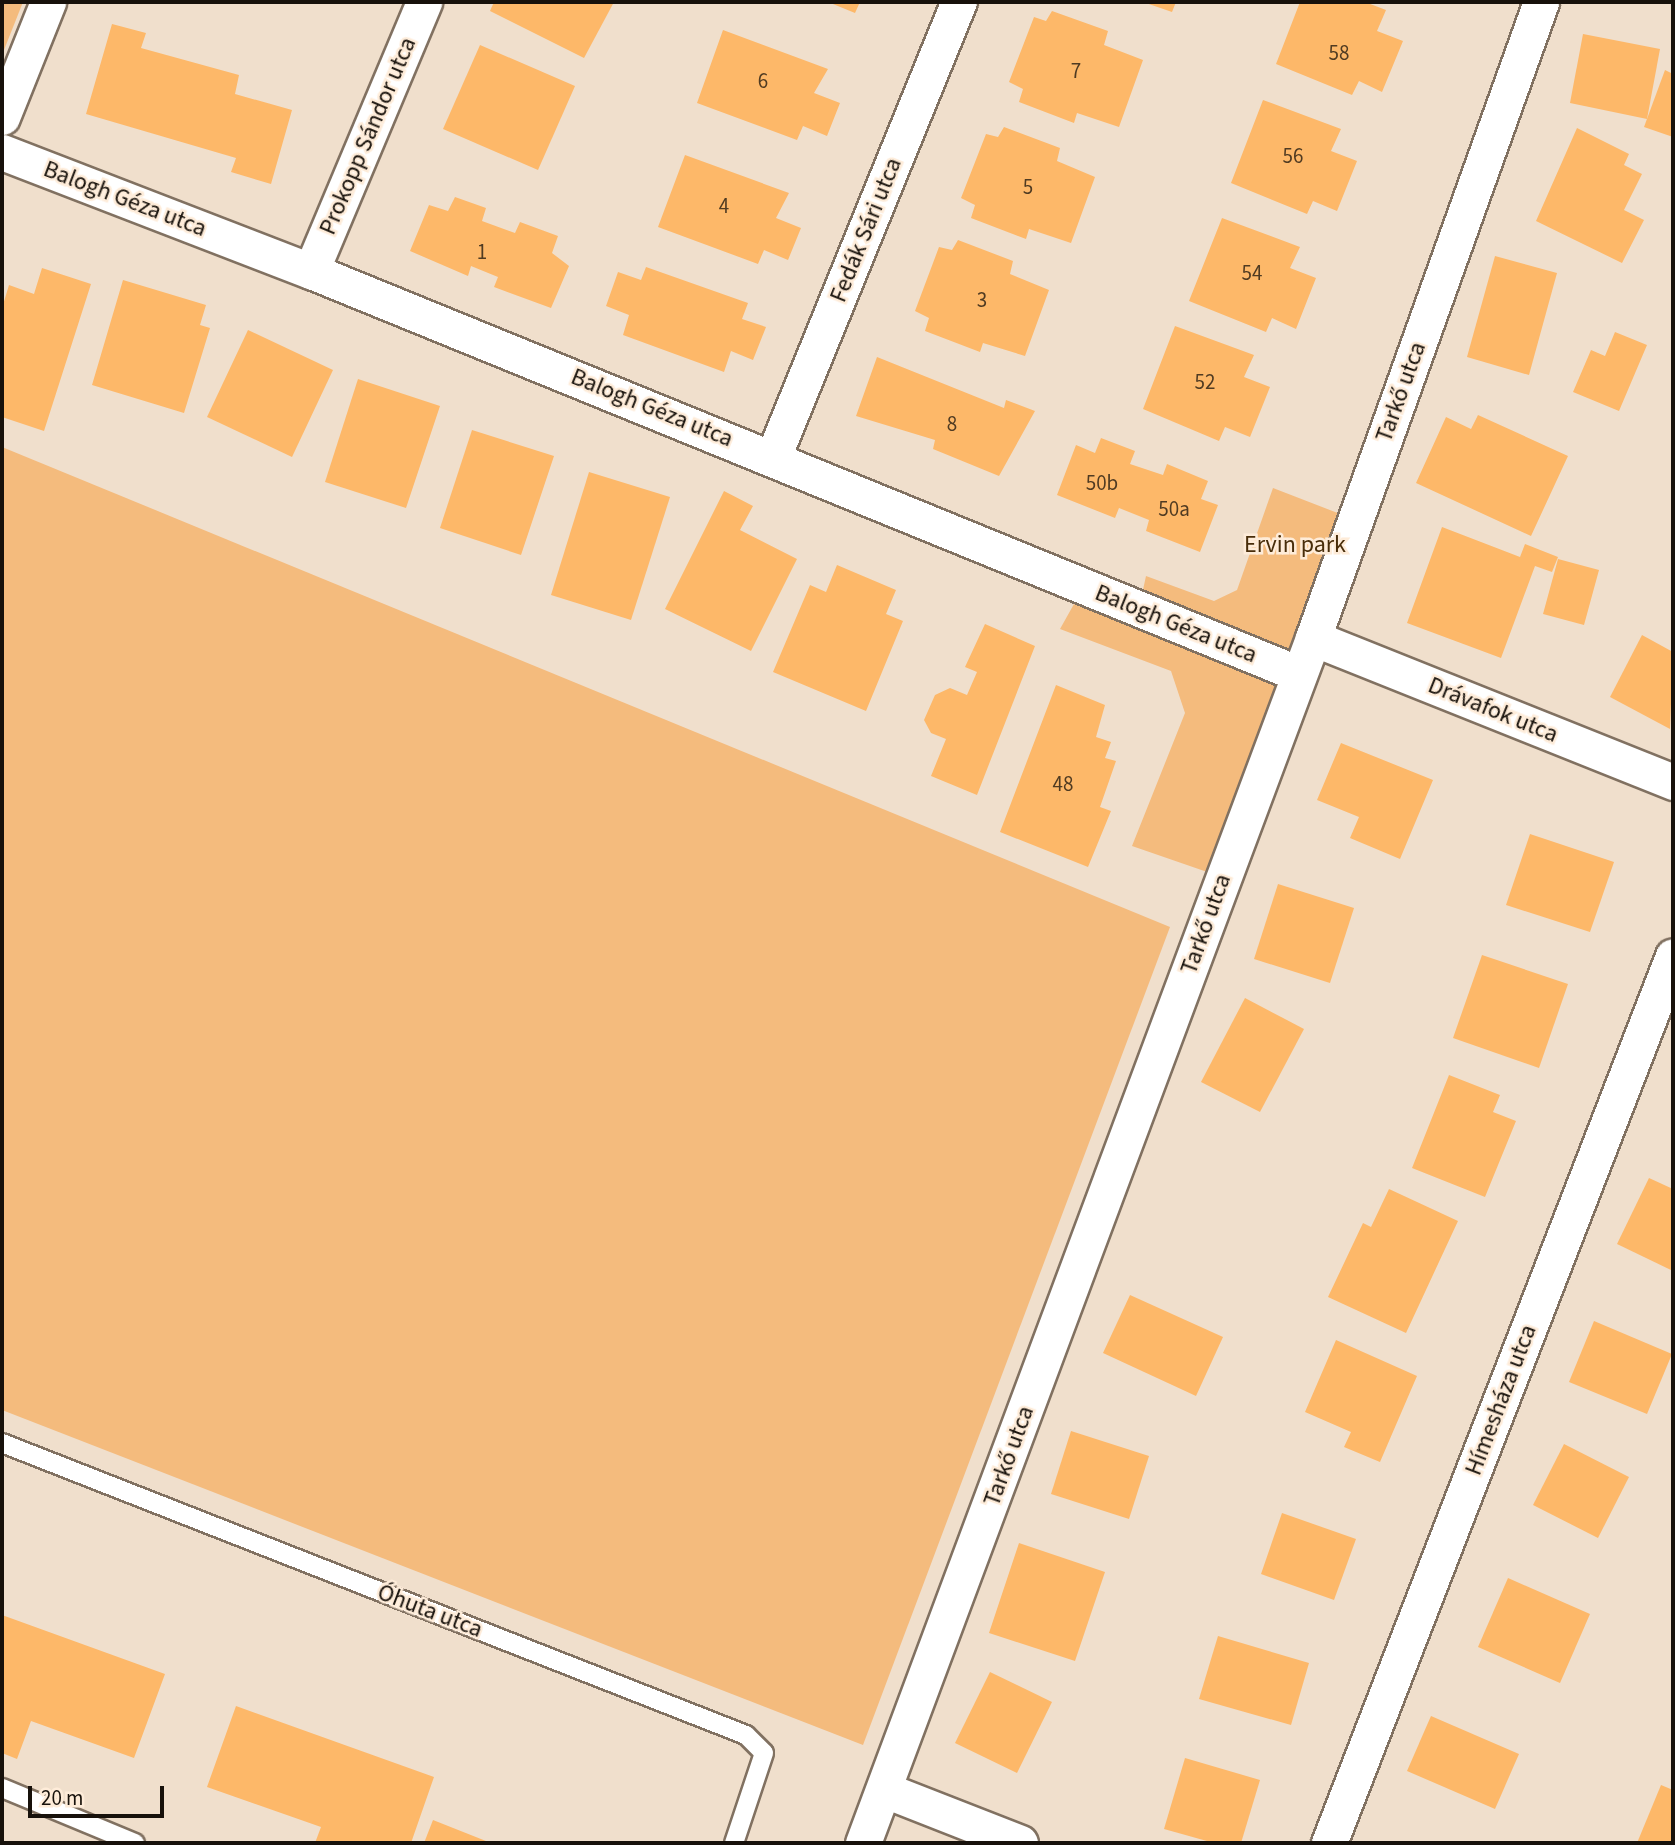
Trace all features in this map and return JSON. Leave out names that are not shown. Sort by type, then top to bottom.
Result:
[{"type":"street","points":[[2,117],[47,2]]},
{"type":"street","name":"Prokopp Sándor utca","points":[[311,271],[424,2]]},
{"type":"street","name":"Fedák Sári utca","points":[[773,457],[959,2]]},
{"type":"street","name":"Tarkő utca","points":[[863,1843],[1313,638],[1541,2]]},
{"type":"street","name":"Balogh Géza utca","points":[[2,152],[311,271],[773,457],[1298,674]]},
{"type":"street","name":"Drávafok utca","points":[[1313,638],[1673,782]]},
{"type":"street","name":"Hímesháza utca","points":[[1329,1843],[1673,956]]},
{"type":"street","points":[[885,1790],[1020,1843]]},
{"type":"lane","name":"Óhuta utca","points":[[2,1443],[746,1735],[764,1754],[734,1843]]},
{"type":"lane","points":[[2,1788],[135,1843]]},
{"type":"green space","points":[[2,2],[23,2],[2,55]]},
{"type":"green space","points":[[2,447],[1170,927],[863,1745],[2,1410]]},
{"type":"green space","name":"Ervin park","points":[[1273,488],[1348,517],[1292,657],[1141,599],[1146,576],[1214,601],[1237,590]]},
{"type":"green space","points":[[1074,604],[1283,682],[1213,874],[1132,846],[1185,713],[1171,671],[1060,629]]},
{"type":"building","points":[[494,2],[614,2],[584,58],[490,11]]},
{"type":"building","points":[[828,2],[860,2],[855,13]]},
{"type":"building","points":[[1143,2],[1176,2],[1172,12]]},
{"type":"building","points":[[1300,2],[1365,2],[1386,10],[1377,31],[1403,41],[1382,92],[1359,81],[1352,95],[1276,64]]},
{"type":"building","points":[[1052,11],[1108,31],[1104,45],[1143,60],[1119,127],[1077,113],[1074,123],[1019,102],[1023,89],[1009,82],[1034,17],[1046,21]]},
{"type":"building","points":[[112,24],[146,33],[141,48],[239,75],[235,94],[292,110],[271,184],[231,172],[236,158],[86,114]]},
{"type":"building","points":[[723,30],[828,69],[814,93],[840,103],[827,136],[803,126],[797,140],[697,103]]},
{"type":"building","points":[[1583,34],[1660,49],[1647,119],[1570,103]]},
{"type":"building","points":[[480,45],[575,86],[538,170],[443,129]]},
{"type":"building","points":[[1665,70],[1673,74],[1673,137],[1644,127]]},
{"type":"building","points":[[1263,100],[1341,129],[1331,151],[1357,161],[1337,211],[1313,201],[1307,214],[1231,183]]},
{"type":"building","points":[[1004,127],[1060,148],[1057,161],[1095,177],[1071,243],[1029,229],[1026,239],[971,218],[975,205],[961,198],[986,134],[998,137]]},
{"type":"building","points":[[1577,128],[1629,154],[1624,165],[1642,174],[1624,210],[1644,220],[1622,263],[1536,221]]},
{"type":"building","points":[[685,155],[789,193],[776,218],[801,228],[788,260],[764,250],[758,264],[658,227]]},
{"type":"building","points":[[455,197],[486,208],[482,221],[515,233],[520,222],[558,236],[552,253],[569,266],[551,308],[494,287],[498,277],[471,266],[468,276],[410,251],[429,205],[448,211]]},
{"type":"building","points":[[1222,218],[1300,247],[1290,268],[1316,278],[1296,329],[1272,318],[1266,332],[1189,301]]},
{"type":"building","points":[[958,240],[1013,261],[1010,274],[1049,290],[1025,356],[983,343],[980,352],[925,331],[929,318],[915,311],[939,247],[952,250]]},
{"type":"building","points":[[1495,256],[1557,273],[1529,375],[1467,357]]},
{"type":"building","points":[[646,267],[748,303],[742,319],[766,327],[753,360],[731,351],[724,372],[623,335],[629,315],[606,306],[618,272],[641,280]]},
{"type":"building","points":[[42,268],[91,284],[44,431],[2,417],[2,308],[9,285],[34,294]]},
{"type":"building","points":[[123,280],[206,305],[200,325],[210,328],[184,413],[92,385]]},
{"type":"building","points":[[1175,326],[1254,355],[1244,377],[1270,387],[1250,437],[1225,427],[1219,441],[1143,409]]},
{"type":"building","points":[[248,330],[333,370],[292,457],[207,417]]},
{"type":"building","points":[[1615,332],[1647,345],[1619,411],[1573,392],[1591,350],[1605,356]]},
{"type":"building","points":[[877,357],[1004,408],[1006,400],[1035,411],[999,476],[933,449],[935,440],[856,416]]},
{"type":"building","points":[[358,379],[440,406],[406,508],[325,482]]},
{"type":"building","points":[[1478,415],[1568,456],[1531,536],[1416,483],[1446,417],[1471,429]]},
{"type":"building","points":[[472,430],[554,456],[521,555],[440,528]]},
{"type":"building","points":[[1101,438],[1135,451],[1130,464],[1163,475],[1167,464],[1208,481],[1201,499],[1218,505],[1200,552],[1146,531],[1149,520],[1119,508],[1115,518],[1057,495],[1076,445],[1095,453]]},
{"type":"building","points":[[589,472],[670,497],[631,620],[551,595]]},
{"type":"building","points":[[724,491],[753,506],[740,530],[797,559],[751,651],[665,609]]},
{"type":"building","points":[[1442,527],[1520,557],[1525,544],[1558,557],[1552,572],[1535,566],[1501,658],[1407,623]]},
{"type":"building","points":[[1558,559],[1599,570],[1584,625],[1543,614]]},
{"type":"building","points":[[837,565],[896,590],[886,614],[903,621],[866,711],[773,672],[810,585],[826,592]]},
{"type":"building","points":[[985,624],[1035,646],[977,795],[931,776],[946,739],[931,733],[924,720],[935,695],[950,688],[967,695],[977,672],[965,667]]},
{"type":"building","points":[[1642,635],[1673,652],[1670,729],[1610,697]]},
{"type":"building","points":[[1056,685],[1105,705],[1096,737],[1111,742],[1105,758],[1116,761],[1100,807],[1111,811],[1088,867],[1000,832]]},
{"type":"building","points":[[1341,743],[1433,780],[1400,859],[1350,838],[1359,817],[1317,800]]},
{"type":"building","points":[[1530,834],[1614,862],[1590,932],[1506,905]]},
{"type":"building","points":[[1278,884],[1354,908],[1330,983],[1254,959]]},
{"type":"building","points":[[1482,955],[1568,984],[1539,1068],[1453,1038]]},
{"type":"building","points":[[1245,998],[1304,1029],[1260,1112],[1201,1082]]},
{"type":"building","points":[[1449,1075],[1500,1095],[1493,1112],[1516,1121],[1485,1197],[1412,1168]]},
{"type":"building","points":[[1649,1178],[1673,1189],[1673,1271],[1617,1244]]},
{"type":"building","points":[[1389,1189],[1458,1221],[1406,1333],[1328,1297],[1363,1223],[1371,1227]]},
{"type":"building","points":[[1130,1295],[1223,1337],[1196,1396],[1103,1353]]},
{"type":"building","points":[[1594,1321],[1672,1354],[1647,1414],[1569,1382]]},
{"type":"building","points":[[1336,1340],[1417,1376],[1380,1462],[1344,1447],[1351,1432],[1305,1412]]},
{"type":"building","points":[[1071,1431],[1149,1456],[1129,1519],[1051,1494]]},
{"type":"building","points":[[1564,1444],[1629,1477],[1598,1538],[1533,1505]]},
{"type":"building","points":[[1282,1513],[1356,1539],[1334,1600],[1261,1574]]},
{"type":"building","points":[[1019,1543],[1105,1572],[1075,1661],[989,1633]]},
{"type":"building","points":[[1508,1578],[1590,1614],[1560,1683],[1478,1647]]},
{"type":"building","points":[[2,1615],[165,1674],[134,1758],[31,1721],[17,1759],[2,1753]]},
{"type":"building","points":[[1218,1636],[1309,1663],[1291,1725],[1199,1699]]},
{"type":"building","points":[[990,1672],[1052,1702],[1017,1773],[955,1743]]},
{"type":"building","points":[[236,1706],[434,1777],[411,1843],[315,1843],[321,1827],[207,1787]]},
{"type":"building","points":[[1431,1716],[1519,1754],[1495,1809],[1407,1771]]},
{"type":"building","points":[[1185,1758],[1260,1780],[1241,1843],[1214,1843],[1164,1829]]},
{"type":"building","points":[[1661,1785],[1673,1790],[1673,1843],[1637,1843]]},
{"type":"building","points":[[433,1820],[491,1843],[424,1843]]}]
